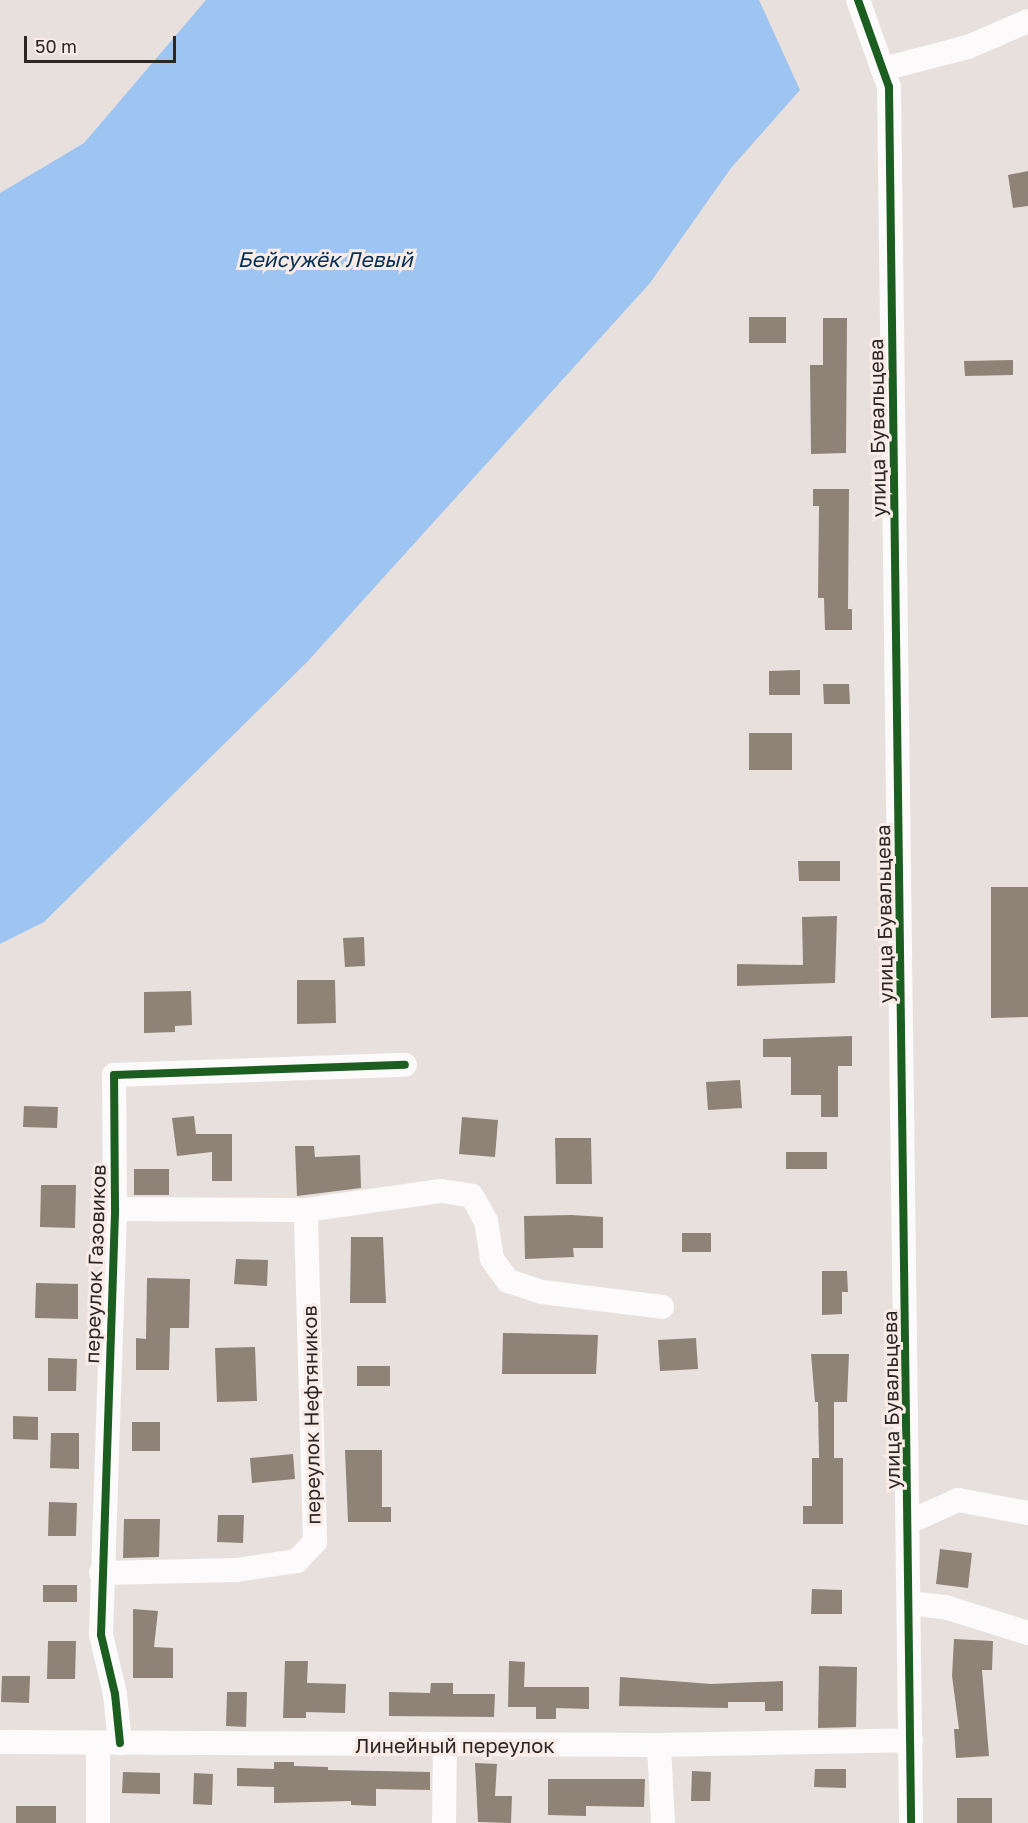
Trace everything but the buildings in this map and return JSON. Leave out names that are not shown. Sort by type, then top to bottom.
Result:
[{"type":"street","name":"улица Бувальцева","points":[[861,4],[889,87],[909,1522],[911,1823]]},
{"type":"street","points":[[884,69],[968,47],[1028,21]]},
{"type":"street","name":"переулок Газовиков","points":[[98,1823],[115,1694],[101,1635],[101,1573],[115,1209],[114,1075],[405,1065]]},
{"type":"street","name":"переулок Газовиков","points":[[115,1209],[306,1210],[442,1191],[472,1196],[486,1221],[492,1259],[508,1281],[542,1292],[662,1307]]},
{"type":"street","name":"переулок Нефтяников","points":[[101,1573],[256,1567],[297,1561],[315,1542],[306,1210]]},
{"type":"street","points":[[909,1522],[958,1500],[1028,1513]]},
{"type":"street","points":[[910,1603],[945,1607],[1028,1634]]},
{"type":"street","name":"Линейный переулок","points":[[0,1742],[659,1745],[911,1740]]},
{"type":"street","points":[[444,1823],[445,1745]]},
{"type":"street","points":[[659,1745],[663,1823]]},
{"type":"water","name":"Бейсужёк Левый","points":[[206,0],[759,0],[800,90],[731,168],[650,283],[308,661],[44,922],[0,944],[0,193],[84,143]]},
{"type":"cycle path","points":[[858,0],[889,87],[911,1823]]},
{"type":"cycle path","points":[[120,1743],[115,1694],[101,1635],[115,1209],[114,1075],[405,1065]]}]
